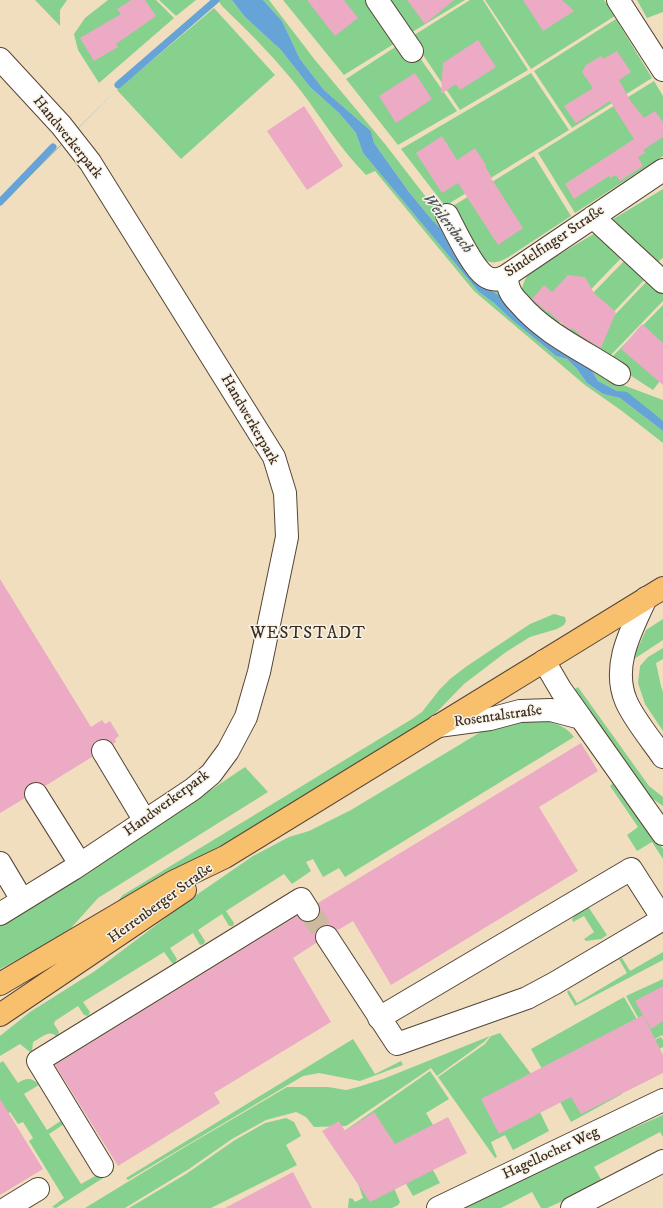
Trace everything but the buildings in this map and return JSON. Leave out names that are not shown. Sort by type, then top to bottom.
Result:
[{"type":"main road","points":[[225,857],[655,593]]},
{"type":"main road","name":"Herrenberger Straße","points":[[0,984],[173,882],[225,857]]},
{"type":"main road","name":"Herrenberger Straße","points":[[0,1015],[179,895],[225,857]]},
{"type":"street","points":[[377,0],[412,51]]},
{"type":"street","points":[[618,0],[663,70]]},
{"type":"street","name":"Handwerkerpark","points":[[0,59],[61,125],[90,162],[274,456],[285,493],[287,536],[259,672],[246,717],[228,751],[211,774],[193,790],[0,914]]},
{"type":"street","name":"Sindelfinger Straße","points":[[447,215],[471,259],[485,276],[494,280],[500,279],[663,170]]},
{"type":"street","points":[[593,217],[663,282]]},
{"type":"street","points":[[506,276],[510,291],[523,308],[538,322],[558,337],[600,361],[619,374]]},
{"type":"street","points":[[655,593],[627,640],[622,660],[621,684],[626,701],[663,757]]},
{"type":"street","points":[[544,661],[561,690],[663,834]]},
{"type":"street","name":"Rosentalstraße","points":[[438,726],[490,719],[520,711],[551,710],[581,718]]},
{"type":"street","points":[[103,751],[145,821]]},
{"type":"street","points":[[36,794],[80,864]]},
{"type":"street","points":[[0,863],[22,900]]},
{"type":"street","points":[[327,937],[379,1018],[397,1044],[527,998],[663,919],[631,868],[379,1018]]},
{"type":"street","points":[[102,1166],[38,1061],[301,899],[308,910]]},
{"type":"street","name":"Hagellocher Weg","points":[[438,1208],[663,1100]]},
{"type":"street","points":[[572,1208],[663,1161]]},
{"type":"street","points":[[8,1208],[38,1189]]},
{"type":"green space","points":[[35,0],[67,0],[60,10],[60,26]]},
{"type":"green space","points":[[108,0],[156,0],[174,18],[99,83],[78,50],[74,34],[85,18]]},
{"type":"green space","points":[[159,0],[196,0],[176,16]]},
{"type":"green space","points":[[218,0],[232,0],[245,17],[281,50],[310,87],[339,113],[356,133],[363,153],[479,292],[556,356],[567,359],[577,369],[587,383],[603,394],[620,398],[663,431],[663,443],[622,411],[585,385],[474,291],[375,171],[366,175],[340,145],[301,91],[282,68]]},
{"type":"green space","points":[[263,0],[269,0],[315,60],[385,144],[443,219],[488,284],[535,324],[623,385],[663,400],[663,421],[617,391],[598,381],[591,369],[483,286],[451,238],[433,221],[409,192],[374,143],[371,131],[324,90],[300,59],[282,21]]},
{"type":"green space","points":[[283,0],[368,0],[397,42],[344,75]]},
{"type":"green space","points":[[384,0],[465,0],[409,34]]},
{"type":"green space","points":[[470,0],[483,0],[528,70],[460,110],[411,37]]},
{"type":"green space","points":[[485,0],[604,0],[615,16],[531,69]]},
{"type":"green space","points":[[637,0],[663,0],[663,12],[647,18]]},
{"type":"green space","points":[[214,8],[275,75],[181,159],[117,90]]},
{"type":"green space","points":[[616,19],[652,78],[572,128],[534,71]]},
{"type":"green space","points":[[400,44],[412,62],[420,58],[457,111],[398,145],[346,79]]},
{"type":"green space","points":[[531,73],[569,130],[445,206],[401,149]]},
{"type":"green space","points":[[654,81],[663,96],[663,156],[575,213],[538,153]]},
{"type":"green space","points":[[534,156],[571,216],[507,258],[497,262],[484,260],[448,209]]},
{"type":"green space","points":[[663,189],[663,258],[656,263],[610,221]]},
{"type":"green space","points":[[597,232],[624,255],[554,328],[524,299],[522,289],[524,282],[530,272]]},
{"type":"green space","points":[[626,259],[647,277],[582,345],[558,329]]},
{"type":"green space","points":[[649,279],[663,291],[663,301],[606,360],[585,346]]},
{"type":"green space","points":[[663,305],[663,377],[653,390],[608,361]]},
{"type":"green space","points":[[554,614],[565,617],[566,621],[564,625],[557,629],[530,637],[506,652],[464,684],[431,718],[422,724],[123,905],[117,902],[123,895],[412,719],[422,712],[450,679],[467,666],[530,624]]},
{"type":"green space","points":[[663,619],[663,640],[634,659],[646,630]]},
{"type":"green space","points":[[663,648],[663,659],[656,663],[663,692],[663,731],[645,704],[638,683],[640,666],[648,657]]},
{"type":"green space","points":[[578,687],[649,786],[663,797],[663,806],[650,797],[572,691]]},
{"type":"green space","points":[[530,717],[548,721],[560,726],[570,732],[574,737],[345,877],[339,868],[323,877],[313,859],[306,862],[311,871],[292,884],[284,874],[226,911],[234,923],[233,926],[229,926],[222,914],[198,930],[205,941],[204,944],[200,945],[193,933],[170,948],[177,959],[175,963],[172,963],[164,952],[83,1002],[90,1012],[88,1016],[84,1015],[78,1006],[55,1021],[54,1024],[59,1032],[58,1035],[56,1036],[51,1033],[42,1036],[33,1042],[32,1051],[30,1052],[20,1044],[0,1056],[0,1036],[30,1012],[95,971],[192,898],[253,856],[289,837],[309,831],[351,810],[489,727]]},
{"type":"green space","points":[[245,767],[268,792],[98,898],[71,928],[56,939],[0,969],[0,926],[80,878]]},
{"type":"green space","points":[[615,781],[663,849],[663,859],[652,842],[637,851],[627,835],[638,827],[610,786]]},
{"type":"green space","points":[[587,905],[607,935],[601,939],[586,941],[584,939],[594,932],[584,916],[573,922],[572,919],[580,909]]},
{"type":"green space","points":[[663,952],[663,960],[575,1006],[567,992],[569,990],[577,1003],[627,973],[619,959],[622,958],[630,971]]},
{"type":"green space","points":[[663,979],[663,1037],[662,1035],[651,1041],[626,996]]},
{"type":"green space","points":[[624,997],[650,1042],[661,1037],[663,1040],[663,1047],[613,1075],[622,1094],[571,1122],[531,1049]]},
{"type":"green space","points":[[500,1033],[541,1087],[539,1110],[549,1131],[513,1150],[505,1135],[491,1142],[497,1157],[495,1158],[438,1077],[485,1044],[491,1036]]},
{"type":"green space","points":[[490,1036],[437,1076],[431,1068],[346,1126],[314,1127],[306,1117],[296,1112],[266,1120],[232,1139],[189,1169],[125,1208],[85,1208],[287,1087],[328,1087],[346,1090],[358,1087],[383,1079]]},
{"type":"green space","points":[[353,1039],[375,1074],[401,1061],[403,1065],[360,1081],[319,1073],[303,1076],[128,1180],[126,1178]]},
{"type":"green space","points":[[3,1061],[18,1083],[29,1079],[39,1085],[24,1094],[47,1130],[62,1120],[64,1124],[49,1134],[81,1184],[111,1167],[114,1171],[56,1208],[52,1207],[64,1198],[29,1141],[33,1138],[23,1122],[18,1124],[10,1112],[0,1118],[0,1063]]},
{"type":"green space","points":[[430,1071],[449,1099],[426,1113],[442,1140],[422,1150],[440,1183],[413,1196],[405,1182],[394,1188],[400,1202],[392,1208],[348,1208],[349,1198],[353,1199],[355,1202],[363,1198],[358,1183],[330,1141]]},
{"type":"green space","points":[[663,1115],[663,1137],[660,1132],[594,1167],[603,1183],[547,1208],[541,1208],[532,1192],[501,1208],[452,1208]]},
{"type":"green space","points":[[286,1118],[294,1122],[301,1136],[286,1145],[297,1165],[211,1208],[129,1208],[186,1174],[235,1140],[265,1123]]},
{"type":"water","points":[[232,0],[263,0],[282,21],[300,59],[324,90],[371,131],[374,143],[409,192],[433,221],[451,238],[483,286],[503,298],[580,359],[591,369],[598,381],[617,391],[627,392],[663,421],[663,431],[620,398],[603,394],[587,383],[577,369],[567,359],[556,356],[479,292],[363,153],[356,133],[339,113],[310,87],[281,50],[245,17]]},
{"type":"water","points":[[120,87],[29,177],[0,207],[28,177]]},
{"type":"waterway","points":[[118,85],[216,0]]},
{"type":"waterway","points":[[0,202],[53,147]]},
{"type":"tunnel","points":[[308,910],[327,937]]},
{"type":"district","name":"WESTSTADT","points":[[308,634]]},
{"type":"water label","name":"Weilersbach","points":[[447,224]]}]
